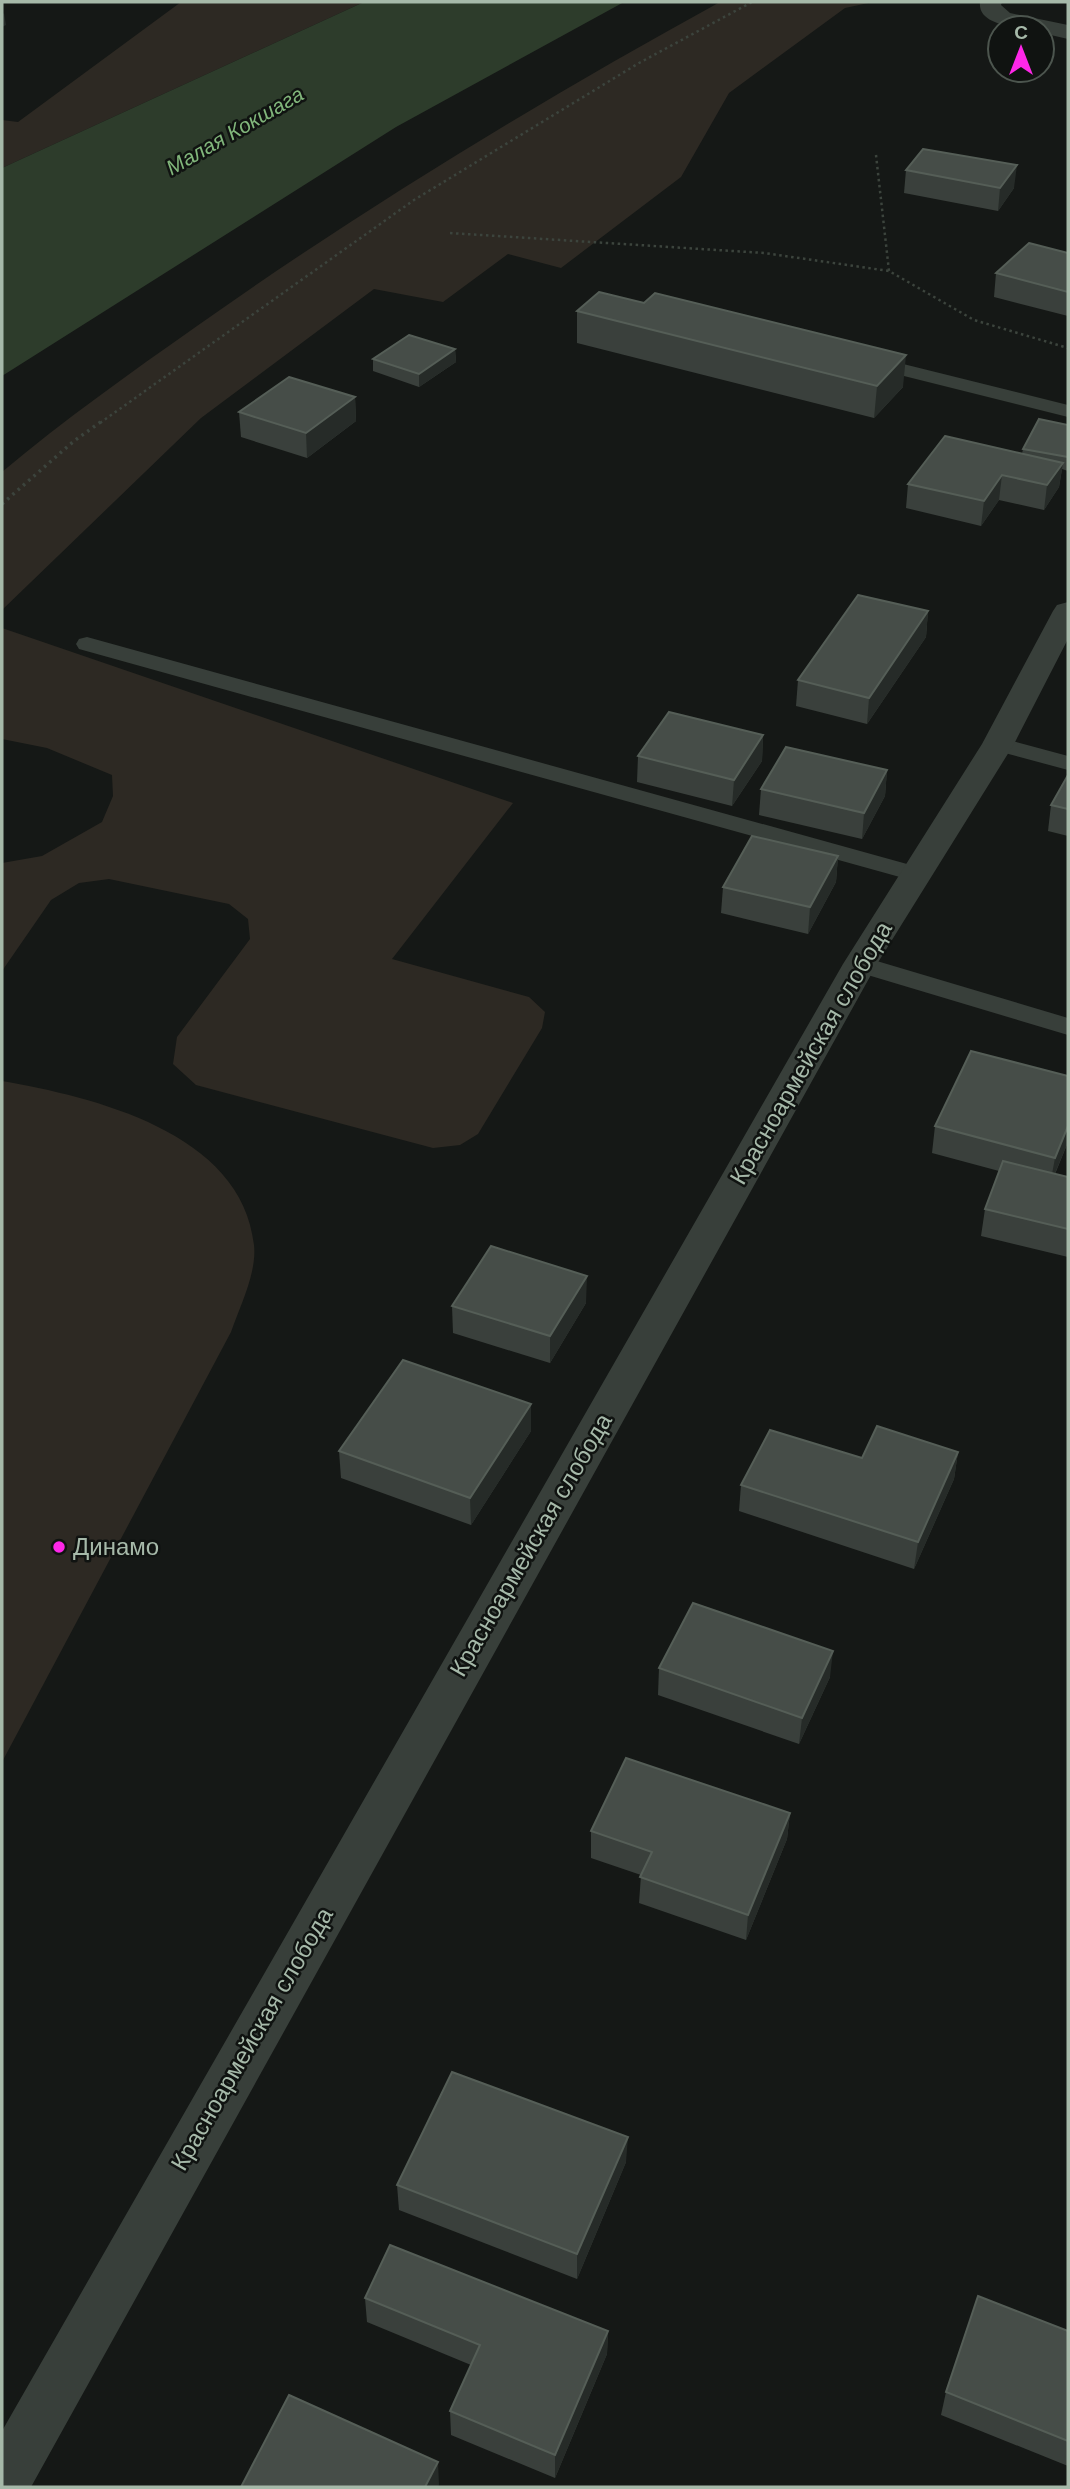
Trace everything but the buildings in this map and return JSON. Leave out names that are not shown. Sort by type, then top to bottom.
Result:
[{"type":"street","points":[[990,2],[990,7],[1003,18],[1068,32]]},
{"type":"street","name":"Красноармейская слобода","points":[[2,2484],[860,964],[998,744],[1068,611]]},
{"type":"lane","points":[[852,358],[1068,411]]},
{"type":"lane","points":[[87,644],[916,874]]},
{"type":"lane","points":[[998,744],[1068,764]]},
{"type":"lane","points":[[860,964],[1068,1027]]},
{"type":"path","points":[[2,504],[74,441],[414,200],[639,63],[752,2]]},
{"type":"path","points":[[876,155],[889,271]]},
{"type":"path","points":[[450,233],[764,253],[889,271],[974,320],[1068,348]]},
{"type":"shaded area","points":[[181,2],[364,2],[2,168],[2,120],[18,122]]},
{"type":"shaded area","points":[[720,2],[873,2],[845,8],[729,93],[681,177],[561,268],[508,254],[443,302],[374,289],[201,418],[2,610],[2,472],[122,379],[324,239],[454,156]]},
{"type":"shaded area","points":[[2,628],[513,803],[392,959],[529,997],[545,1012],[542,1028],[478,1134],[460,1145],[433,1148],[196,1085],[173,1064],[177,1037],[250,939],[248,919],[229,904],[109,879],[79,883],[51,900],[2,971],[2,863],[42,856],[102,822],[113,796],[112,775],[47,748],[2,739]]},
{"type":"shaded area","name":"Динамо","points":[[2,1081],[78,1097],[119,1110],[158,1127],[193,1148],[222,1174],[243,1206],[254,1245],[254,1256],[247,1289],[231,1332],[2,1762]]},
{"type":"water","name":"Малая Кокшага","points":[[364,2],[624,2],[396,127],[2,376],[2,168]]},
{"type":"place","name":"Динамо","points":[[59,1547]]}]
